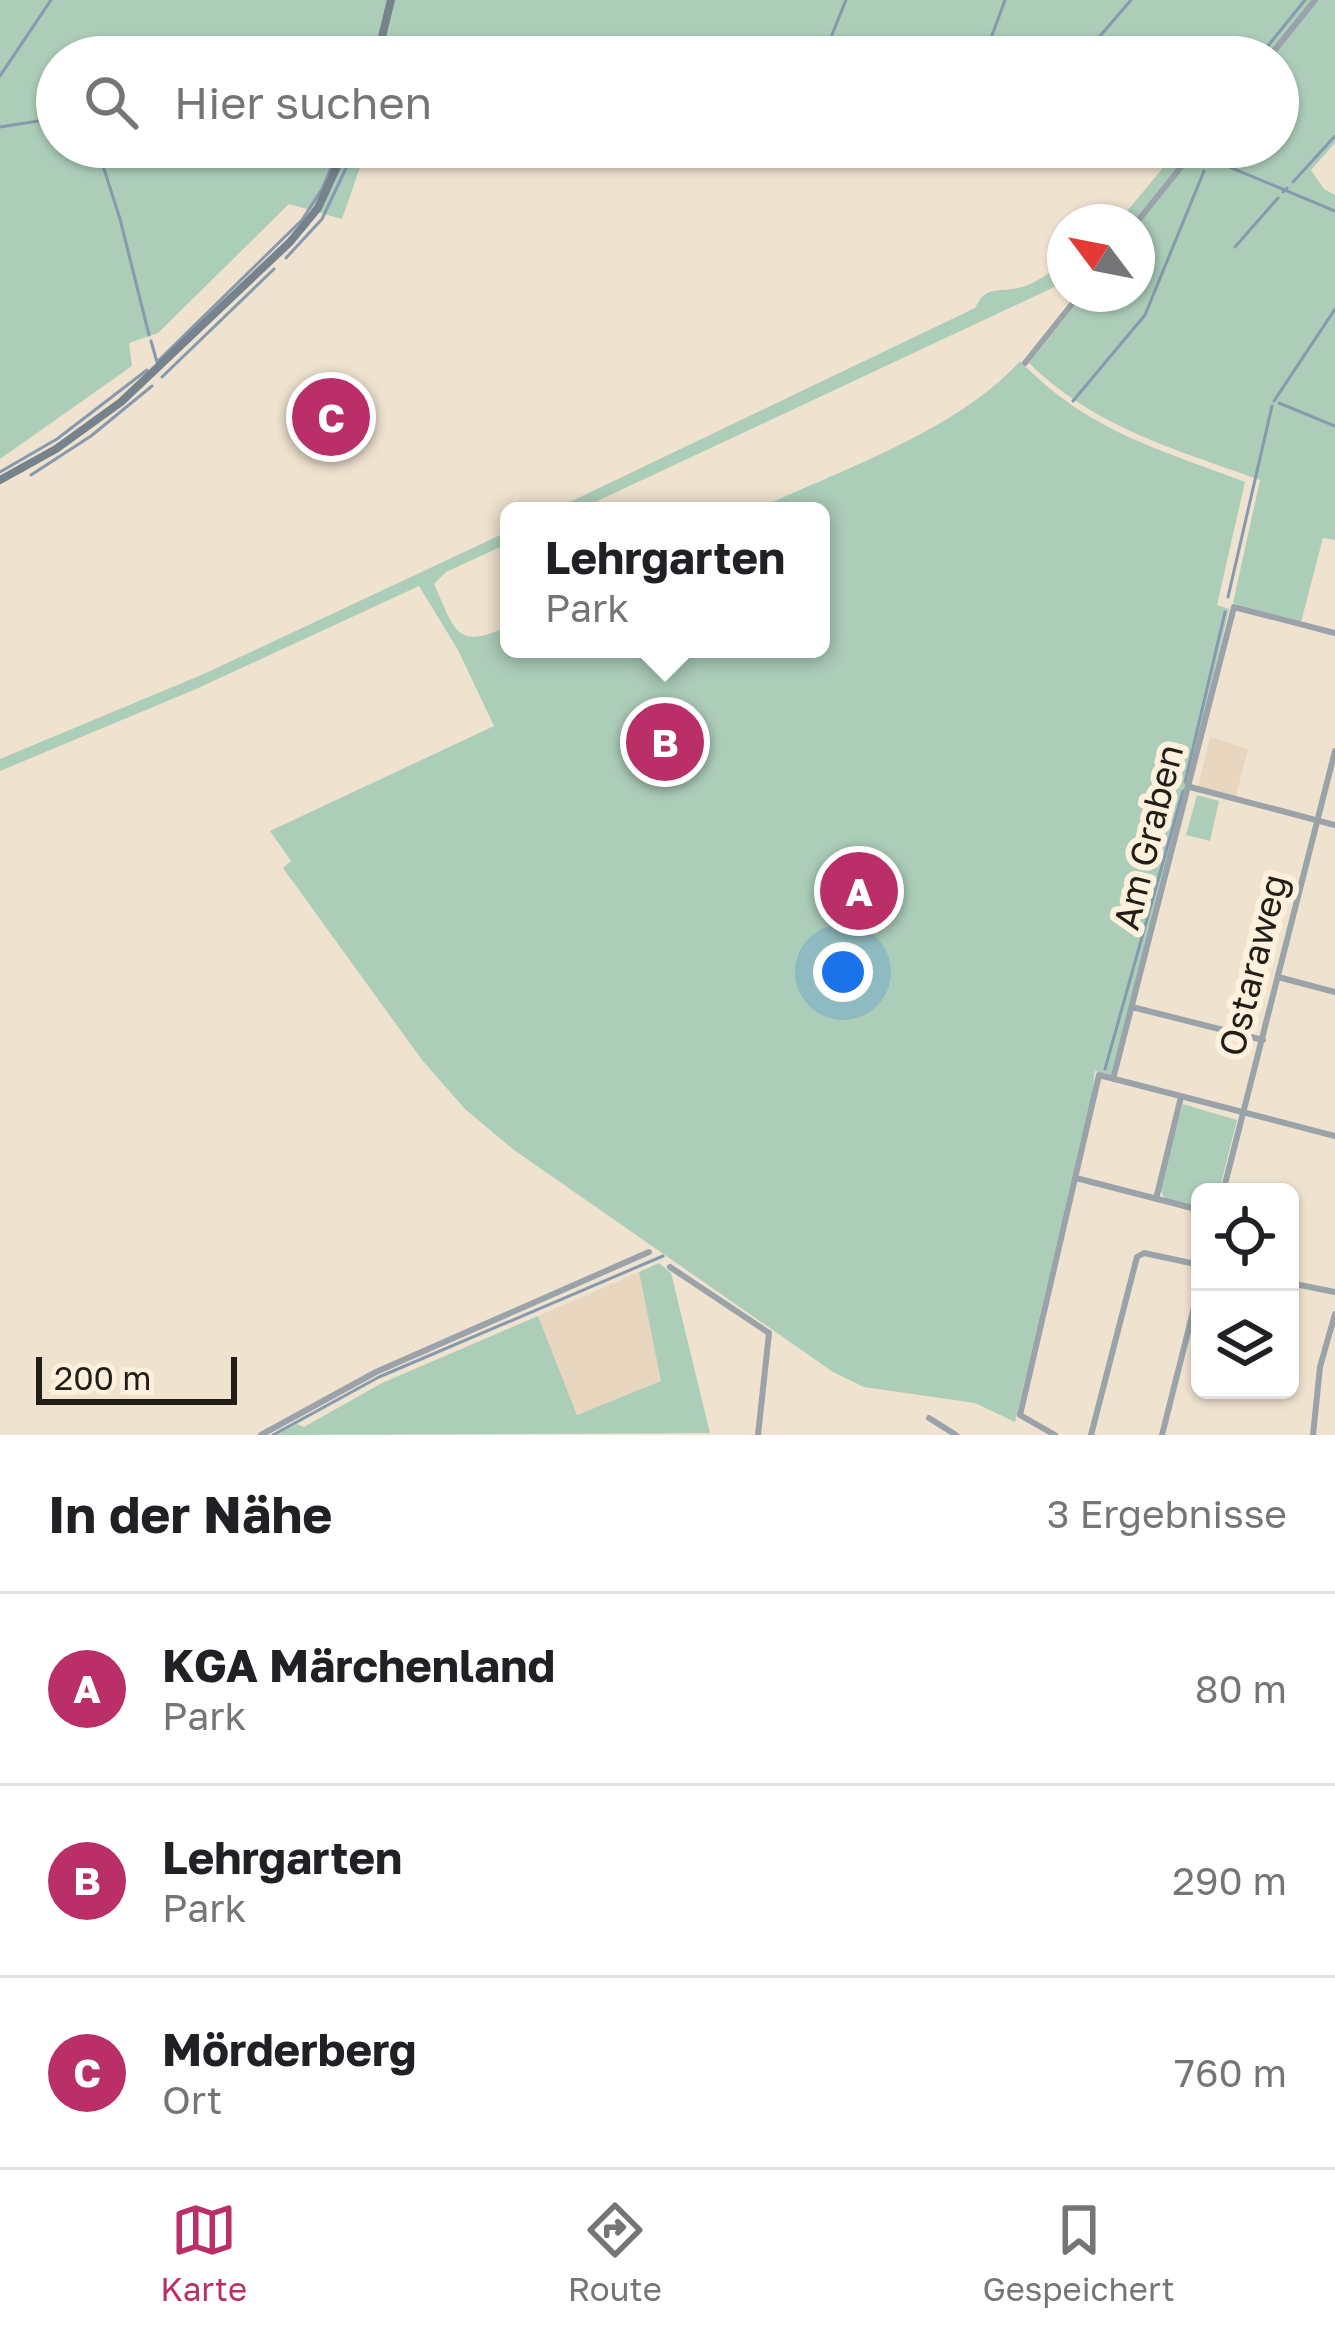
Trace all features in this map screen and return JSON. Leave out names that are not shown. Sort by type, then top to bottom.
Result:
[{"type":"main road","points":[[382,36],[391,0]]},
{"type":"main road","points":[[0,480],[56,448],[121,401],[290,242],[318,208],[336,168]]},
{"type":"street","points":[[1286,36],[1315,0]]},
{"type":"street","points":[[1151,204],[1180,168]]},
{"type":"street","points":[[1024,363],[1065,312]]},
{"type":"street","name":"Am Graben","points":[[1113,1079],[1234,607],[1335,632]]},
{"type":"street","name":"Ostaraweg","points":[[1224,1183],[1335,751]]},
{"type":"street","points":[[1190,787],[1335,825]]},
{"type":"street","points":[[1278,977],[1335,992]]},
{"type":"street","points":[[1132,1007],[1263,1040]]},
{"type":"street","points":[[1055,1435],[1020,1415],[1099,1076],[1335,1136]]},
{"type":"street","points":[[1156,1198],[1181,1096]]},
{"type":"street","points":[[1076,1178],[1191,1208]]},
{"type":"street","points":[[261,1435],[376,1372],[649,1252]]},
{"type":"street","points":[[1091,1435],[1139,1253],[1191,1262]]},
{"type":"street","points":[[670,1267],[770,1334],[758,1435]]},
{"type":"street","points":[[1299,1285],[1335,1292]]},
{"type":"street","points":[[1162,1435],[1198,1291]]},
{"type":"street","points":[[1313,1435],[1320,1367],[1335,1314]]},
{"type":"street","points":[[928,1418],[956,1435]]},
{"type":"shaded area","points":[[1210,737],[1248,749],[1236,796],[1198,787]]},
{"type":"shaded area","points":[[639,1272],[662,1381],[577,1415],[538,1316]]},
{"type":"green space","points":[[0,0],[1335,0],[1335,143],[1311,170],[1324,189],[1335,195],[1335,540],[1323,538],[1301,622],[1233,603],[1260,480],[1109,420],[1029,363],[1070,312],[1155,312],[1155,204],[1133,204],[1163,168],[1299,168],[1299,36],[36,36],[36,168],[360,168],[342,219],[289,204],[158,333],[129,343],[132,366],[0,459]]},
{"type":"green space","points":[[1047,274],[1047,290],[595,502],[570,502],[975,308],[988,292],[1024,286]]},
{"type":"green space","points":[[1020,361],[1071,405],[1098,421],[1245,482],[1217,605],[1229,609],[1188,785],[1111,1075],[1095,1071],[1015,1422],[975,1403],[864,1387],[833,1372],[514,1150],[465,1109],[422,1060],[283,868],[291,861],[270,831],[494,726],[458,650],[419,586],[196,689],[0,771],[0,759],[206,673],[500,535],[500,547],[446,572],[434,584],[459,632],[477,636],[500,630],[500,658],[830,658],[830,502],[773,502],[930,429],[994,386]]},
{"type":"green space","points":[[1197,795],[1219,801],[1210,841],[1186,835]]},
{"type":"green space","points":[[1183,1104],[1237,1120],[1221,1183],[1191,1183],[1191,1206],[1165,1199],[1160,1190]]},
{"type":"green space","points":[[659,1263],[671,1273],[710,1433],[276,1435],[297,1424],[304,1427],[382,1383],[538,1316],[577,1415],[661,1381],[639,1272]]},
{"type":"waterway","points":[[0,76],[51,0]]},
{"type":"waterway","points":[[831,36],[846,0]]},
{"type":"waterway","points":[[992,36],[1005,0]]},
{"type":"waterway","points":[[1100,36],[1131,0]]},
{"type":"waterway","points":[[1276,36],[1305,0]]},
{"type":"waterway","points":[[0,127],[36,121]]},
{"type":"waterway","points":[[1293,182],[1335,136]]},
{"type":"waterway","points":[[104,168],[149,335]]},
{"type":"waterway","points":[[151,341],[157,362],[302,220],[331,168]]},
{"type":"waterway","points":[[286,258],[322,219],[346,168]]},
{"type":"waterway","points":[[1232,168],[1335,211]]},
{"type":"waterway","points":[[1073,401],[1145,315],[1204,171]]},
{"type":"waterway","points":[[1283,192],[1287,188]]},
{"type":"waterway","points":[[1235,247],[1278,198]]},
{"type":"waterway","points":[[162,377],[274,269]]},
{"type":"waterway","points":[[1274,401],[1335,309]]},
{"type":"waterway","points":[[0,472],[57,439],[147,370]]},
{"type":"waterway","points":[[31,475],[91,436],[152,386]]},
{"type":"waterway","points":[[1279,403],[1335,426]]},
{"type":"waterway","points":[[1228,597],[1272,406]]},
{"type":"waterway","points":[[1185,782],[1225,612]]},
{"type":"waterway","points":[[1105,1069],[1183,791]]},
{"type":"waterway","points":[[273,1435],[379,1377],[663,1256]]},
{"type":"place","name":"Mörderberg","points":[[331,417]]},
{"type":"place","name":"Lehrgarten","points":[[665,742]]},
{"type":"place","name":"KGA Märchenland","points":[[859,891]]}]
